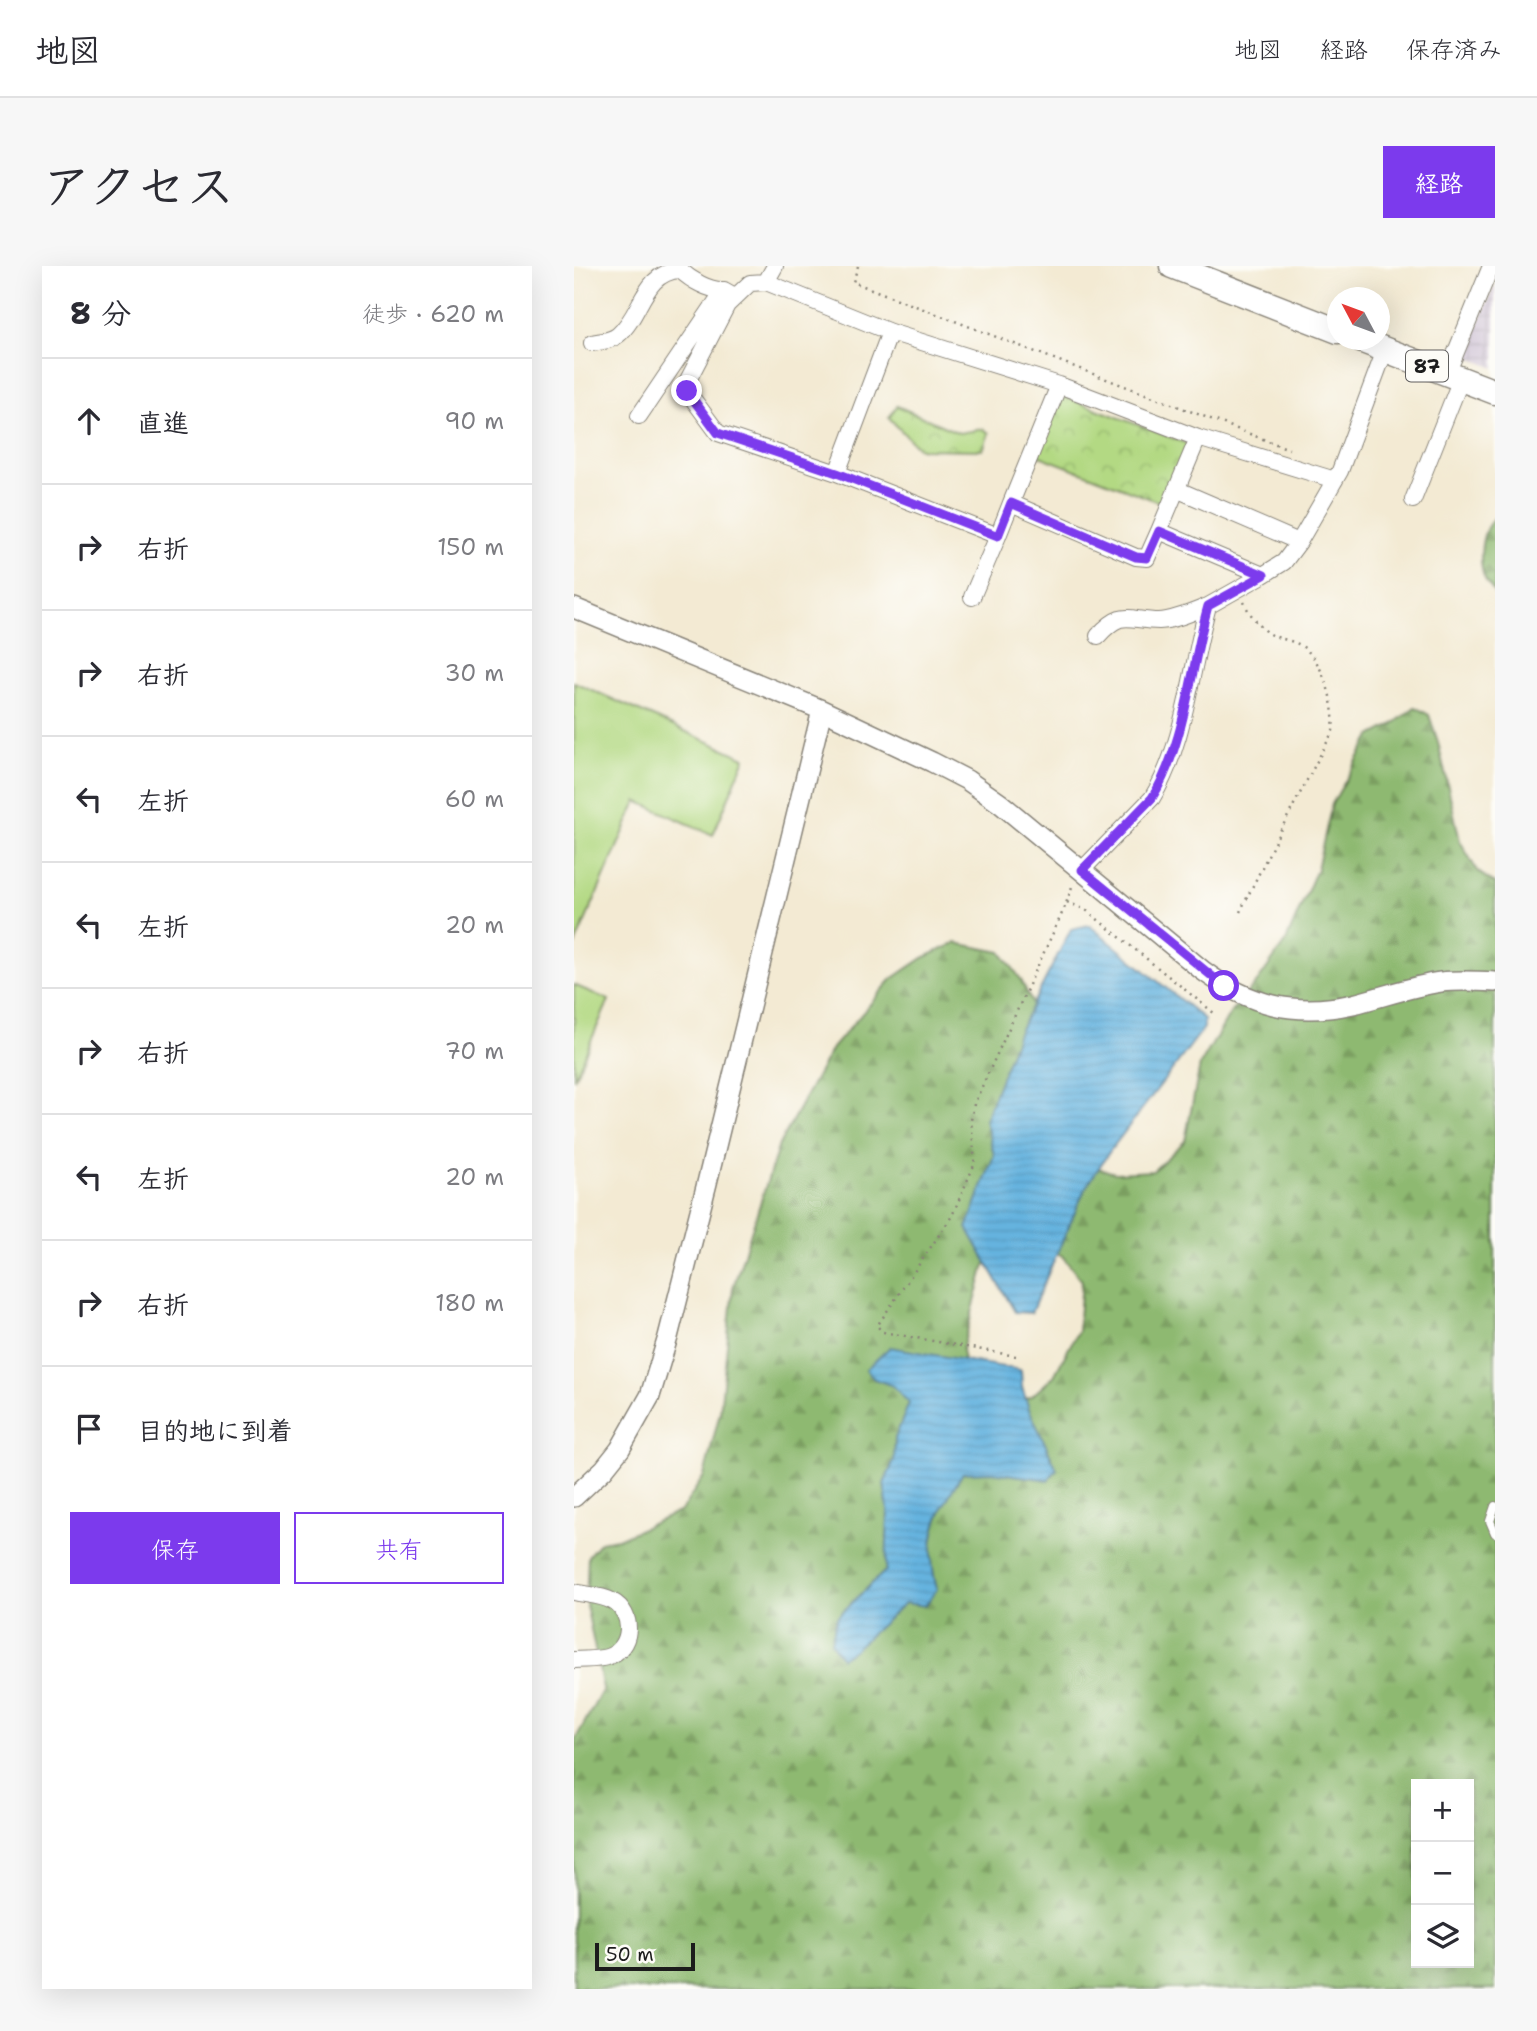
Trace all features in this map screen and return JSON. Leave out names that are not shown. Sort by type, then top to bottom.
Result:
[{"type":"main road","points":[[1172,266],[1327,327]]},
{"type":"main road","name":"87","points":[[1387,350],[1495,393]]},
{"type":"street","points":[[766,282],[775,266]]},
{"type":"street","points":[[1413,499],[1491,266]]},
{"type":"street","points":[[592,343],[607,341],[617,336],[648,289],[658,277],[670,271],[680,270],[687,277],[730,293]]},
{"type":"street","points":[[639,415],[730,293],[750,283],[766,282],[890,332],[1059,385],[1198,438],[1335,480]]},
{"type":"street","points":[[730,293],[727,305],[687,382],[687,391],[718,433],[837,473],[998,536]]},
{"type":"street","points":[[837,473],[890,332]]},
{"type":"street","points":[[1098,636],[1108,624],[1119,617],[1161,621],[1208,606],[1284,562],[1300,542],[1340,471],[1385,350]]},
{"type":"street","points":[[972,597],[1059,385]]},
{"type":"street","points":[[1011,503],[1136,557],[1147,558],[1198,438]]},
{"type":"street","points":[[1176,489],[1300,542]]},
{"type":"street","points":[[1159,531],[1264,575]]},
{"type":"street","points":[[1082,870],[1152,798],[1158,787],[1180,730],[1208,606]]},
{"type":"street","points":[[574,608],[822,710],[967,780],[1001,804],[1224,986],[1242,995],[1281,1008],[1321,1010],[1440,982],[1495,982]]},
{"type":"street","points":[[574,1497],[604,1469],[620,1449],[650,1396],[708,1182],[822,710]]},
{"type":"street","points":[[574,1592],[611,1600],[627,1617],[629,1632],[624,1645],[608,1657],[574,1660]]},
{"type":"lane","points":[[1495,1506],[1490,1521],[1495,1533]]},
{"type":"path","points":[[858,266],[853,282],[1293,451]]},
{"type":"path","points":[[1237,591],[1254,619],[1271,635],[1300,645],[1310,654],[1334,708],[1333,731],[1240,912]]},
{"type":"path","points":[[1016,1356],[883,1332],[877,1326],[952,1216],[975,1163],[971,1120],[974,1104],[1067,902],[1075,877],[1082,870]]},
{"type":"path","points":[[1067,902],[1086,910],[1214,1013]]},
{"type":"shaded area","points":[[1495,284],[1495,368],[1465,356]]},
{"type":"green space","points":[[1060,395],[1188,444],[1164,504],[1037,455]]},
{"type":"green space","points":[[897,406],[959,433],[983,429],[989,433],[983,450],[919,449],[889,418]]},
{"type":"green space","points":[[1495,518],[1495,594],[1485,579],[1481,555],[1486,530]]},
{"type":"green space","points":[[574,682],[745,758],[713,835],[637,801],[574,947]]},
{"type":"green space","points":[[1415,707],[1429,715],[1438,742],[1460,841],[1477,871],[1495,884],[1495,1989],[574,1989],[574,1742],[603,1689],[586,1605],[588,1556],[600,1542],[618,1539],[681,1511],[704,1476],[720,1412],[733,1288],[779,1145],[832,1048],[892,979],[923,958],[956,943],[1001,952],[1020,978],[1043,1025],[1080,1163],[1115,1173],[1153,1171],[1185,1141],[1200,1065],[1231,1012],[1258,981],[1286,941],[1317,869],[1332,804],[1371,736],[1392,725]],"holes":[[[1044,1244],[1062,1256],[1082,1281],[1078,1331],[1054,1376],[1032,1396],[1016,1402],[967,1375],[962,1350],[985,1265],[1001,1252]]]},
{"type":"green space","points":[[574,985],[609,1000],[574,1079]]},
{"type":"water","points":[[1089,925],[1204,1019],[1204,1028],[1110,1151],[1086,1187],[1031,1313],[1015,1312],[967,1228],[994,1155],[985,1120],[1018,1033],[1071,929]]},
{"type":"water","points":[[890,1347],[1021,1370],[1022,1387],[1029,1409],[1057,1469],[1048,1480],[992,1472],[963,1473],[939,1515],[932,1541],[933,1571],[937,1589],[925,1606],[905,1603],[855,1649],[841,1658],[831,1642],[837,1617],[886,1570],[888,1510],[884,1484],[894,1460],[895,1438],[909,1403],[893,1386],[874,1379],[866,1369]]},
{"type":"route","points":[[687,391],[718,433],[837,473],[998,536],[1011,503],[1136,557],[1147,558],[1159,531],[1264,575],[1208,606],[1180,730],[1158,787],[1152,798],[1082,870],[1224,986]]}]
